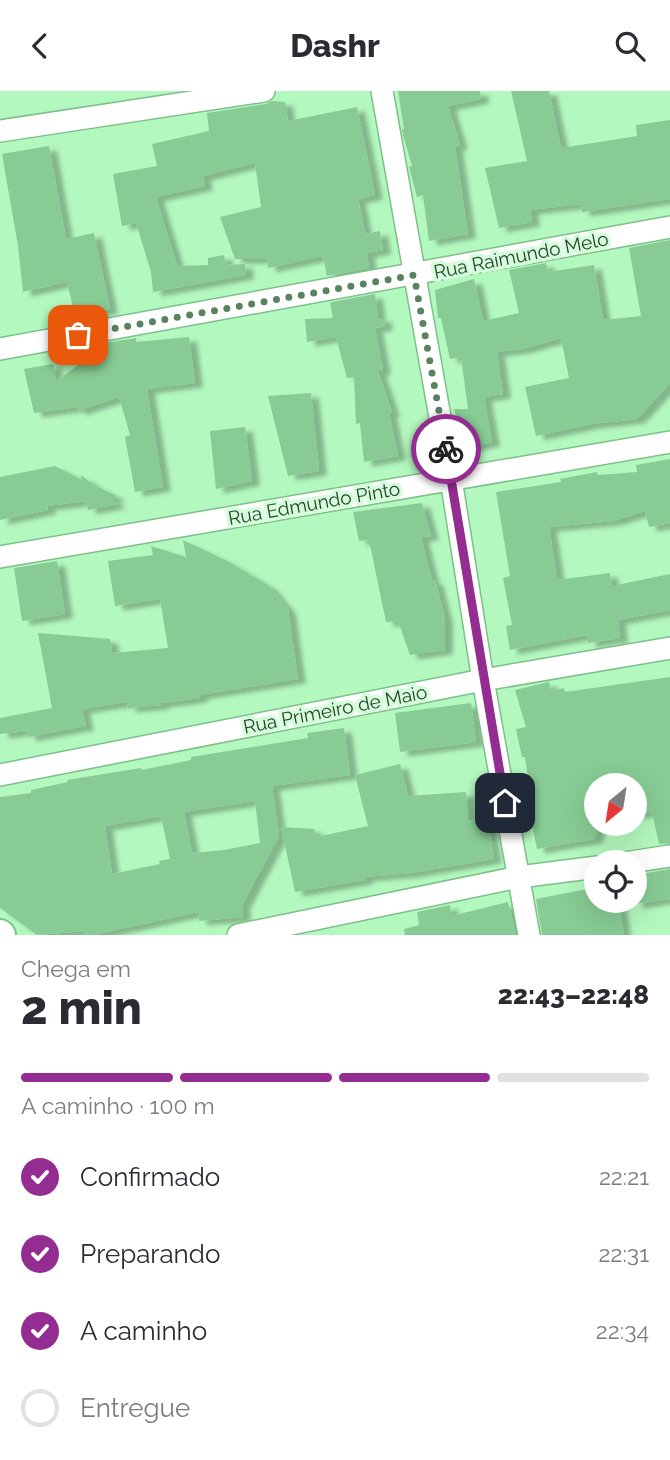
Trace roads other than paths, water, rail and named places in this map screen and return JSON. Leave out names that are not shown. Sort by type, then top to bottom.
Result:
[{"type":"street","points":[[0,131],[190,97],[264,91]]},
{"type":"street","points":[[382,91],[529,935]]},
{"type":"street","name":"Rua Raimundo Melo","points":[[0,349],[670,227]]},
{"type":"street","name":"Rua Edmundo Pinto","points":[[0,557],[670,442]]},
{"type":"street","name":"Rua Primeiro de Maio","points":[[0,775],[483,680],[670,648]]},
{"type":"street","points":[[647,860],[670,856]]},
{"type":"street","points":[[238,935],[317,928],[519,877],[584,869]]}]
